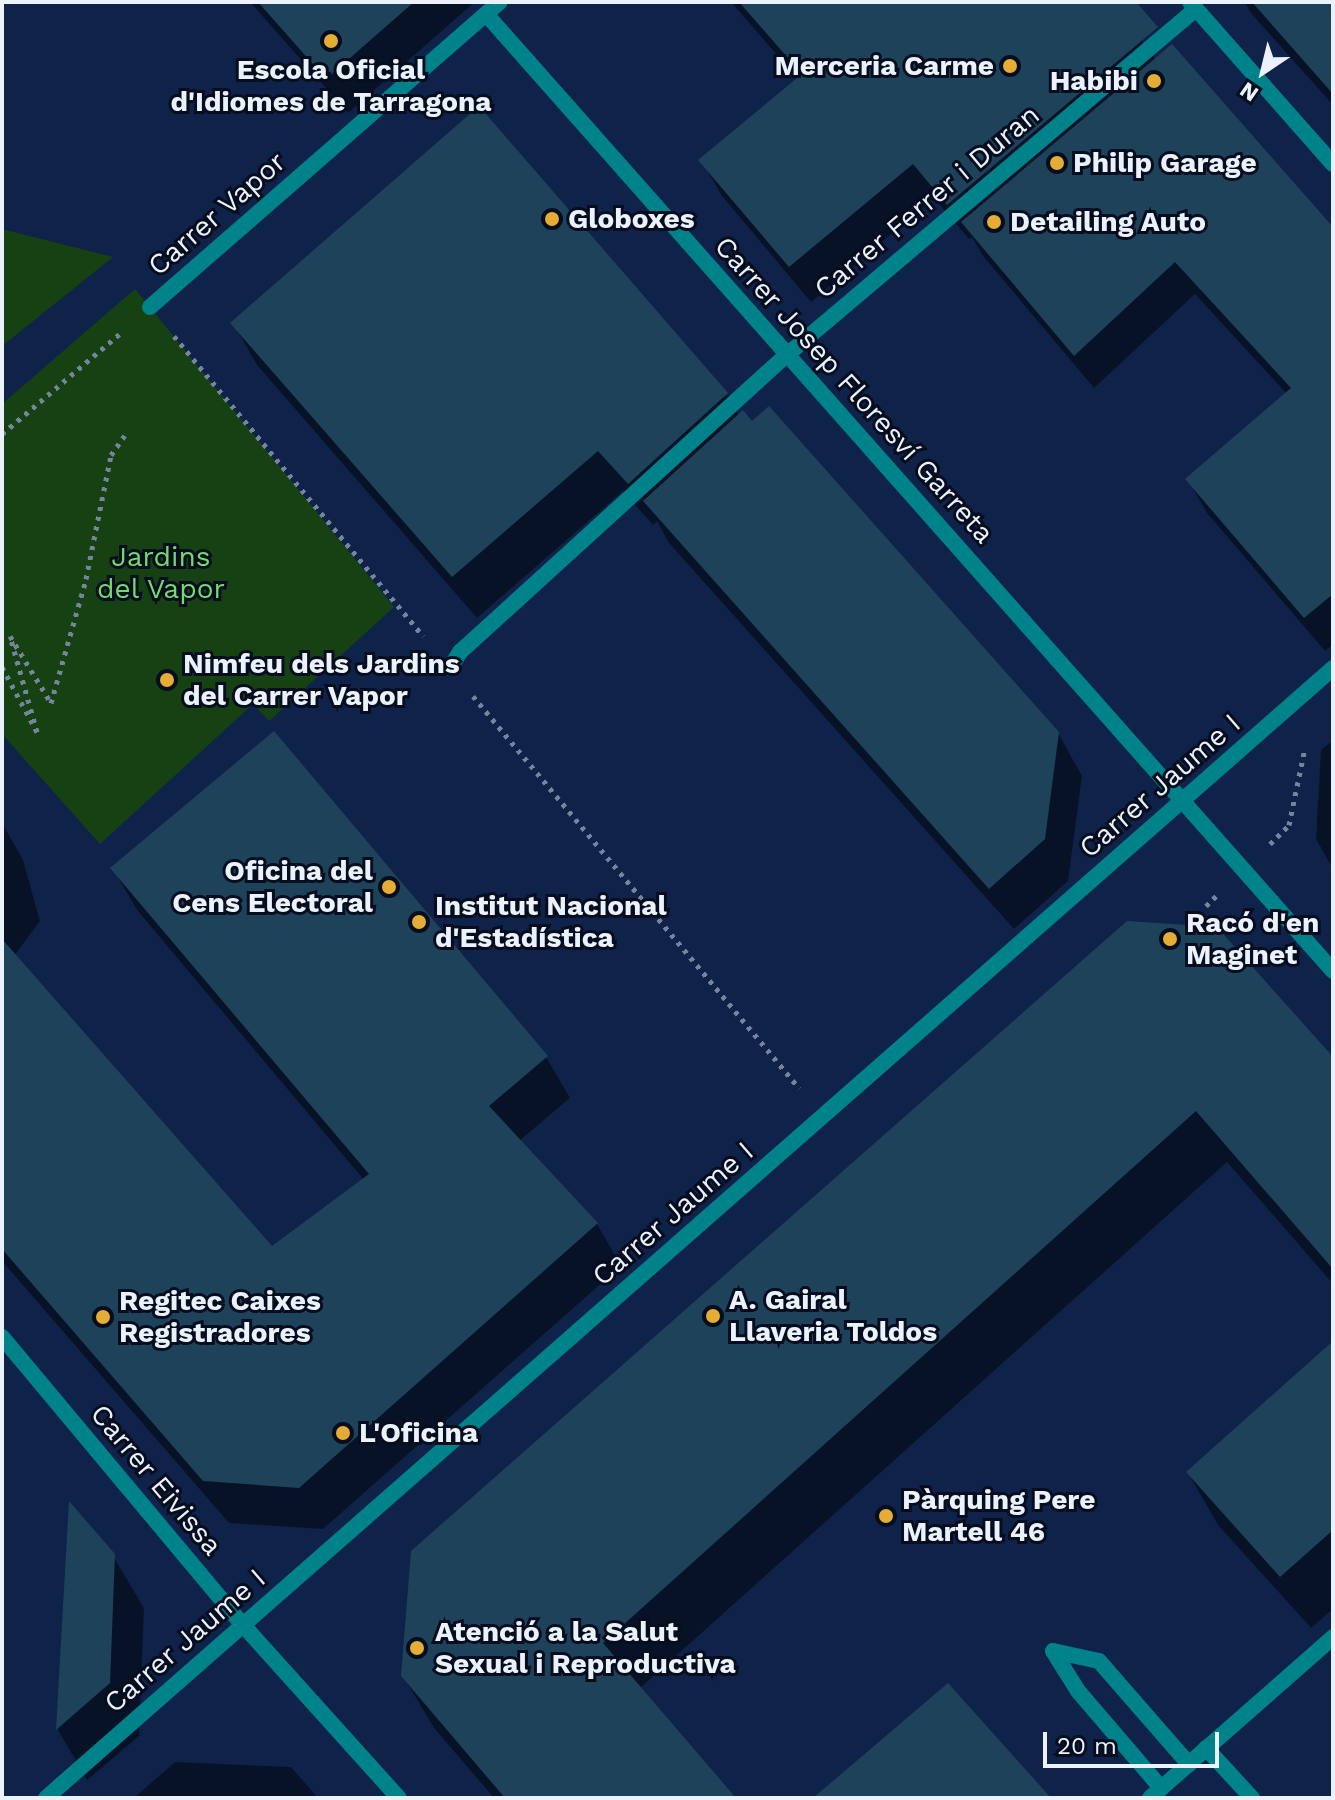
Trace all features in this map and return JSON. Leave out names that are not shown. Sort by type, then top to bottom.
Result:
[{"type":"street","name":"Carrer Vapor","points":[[150,307],[500,2]]},
{"type":"street","points":[[1193,5],[1333,164]]},
{"type":"street","name":"Carrer Ferrer i Duran","points":[[450,668],[460,652],[788,354],[1193,5]]},
{"type":"street","name":"Carrer Josep Floresví Garreta","points":[[486,14],[1333,971]]},
{"type":"street","name":"Carrer Jaume I","points":[[46,1798],[1333,668]]},
{"type":"street","name":"Carrer Eivissa","points":[[2,1337],[243,1625],[399,1798]]},
{"type":"street","points":[[1189,1764],[1099,1661],[1053,1651],[1078,1691],[1155,1793],[1189,1764],[1333,1637]]},
{"type":"street","points":[[1206,1748],[1252,1798]]},
{"type":"path","points":[[2,434],[150,307],[823,1117]]},
{"type":"path","points":[[2,667],[37,732],[10,636],[51,703],[86,579],[111,455],[125,435]]},
{"type":"path","points":[[1206,906],[1289,825],[1302,751],[1313,742]]},
{"type":"green space","points":[[2,229],[113,257],[2,346]]},
{"type":"green space","name":"Jardins del Vapor","points":[[135,289],[394,607],[269,721],[253,704],[100,844],[2,734],[2,404]]},
{"type":"building","name":"Escola Oficial d'Idiomes de Tarragona","points":[[258,2],[414,2],[326,79]]},
{"type":"building","points":[[739,2],[1136,2],[1158,27],[947,205],[913,164],[789,267],[698,160],[802,74]]},
{"type":"building","points":[[1252,2],[1333,2],[1333,94]]},
{"type":"building","points":[[1172,44],[1333,227],[1333,594],[1304,618],[1185,479],[1291,388],[1175,262],[1074,356],[961,222]]},
{"type":"building","points":[[479,106],[728,393],[628,484],[598,451],[452,577],[230,323]]},
{"type":"building","points":[[769,406],[1059,732],[1045,839],[989,889],[643,501],[743,410],[752,421]]},
{"type":"building","points":[[274,731],[548,1056],[489,1106],[598,1223],[299,1488],[203,1481],[2,1249],[2,939],[272,1246],[369,1174],[110,868]]},
{"type":"building","points":[[1127,921],[1217,927],[1333,1057],[1333,1269],[1196,1111],[603,1643],[736,1798],[505,1798],[401,1676],[411,1551]]},
{"type":"building","points":[[1333,1341],[1333,1530],[1280,1577],[1186,1472]]},
{"type":"building","points":[[69,1501],[115,1554],[110,1683],[56,1730]]},
{"type":"building","points":[[948,1683],[1051,1798],[813,1798]]},
{"type":"place","name":"Escola Oficial d'Idiomes de Tarragona","points":[[331,41]]},
{"type":"place","name":"Merceria Carme","points":[[1010,66]]},
{"type":"place","name":"Habibi","points":[[1154,81]]},
{"type":"place","name":"Philip Garage","points":[[1057,163]]},
{"type":"place","name":"Globoxes","points":[[552,219]]},
{"type":"place","name":"Detailing Auto","points":[[994,222]]},
{"type":"place","name":"Nimfeu dels Jardins del Carrer Vapor","points":[[167,680]]},
{"type":"place","name":"Oficina del Cens Electoral","points":[[389,887]]},
{"type":"place","name":"Institut Nacional d'Estadística","points":[[419,922]]},
{"type":"place","name":"Racó d'en Maginet","points":[[1170,939]]},
{"type":"place","name":"A. Gairal Llaveria Toldos","points":[[713,1316]]},
{"type":"place","name":"Regitec Caixes Registradores","points":[[103,1317]]},
{"type":"place","name":"L'Oficina","points":[[343,1433]]},
{"type":"place","name":"Pàrquing Pere Martell 46","points":[[886,1516]]},
{"type":"place","name":"Atenció a la Salut Sexual i Reproductiva","points":[[417,1648]]}]
